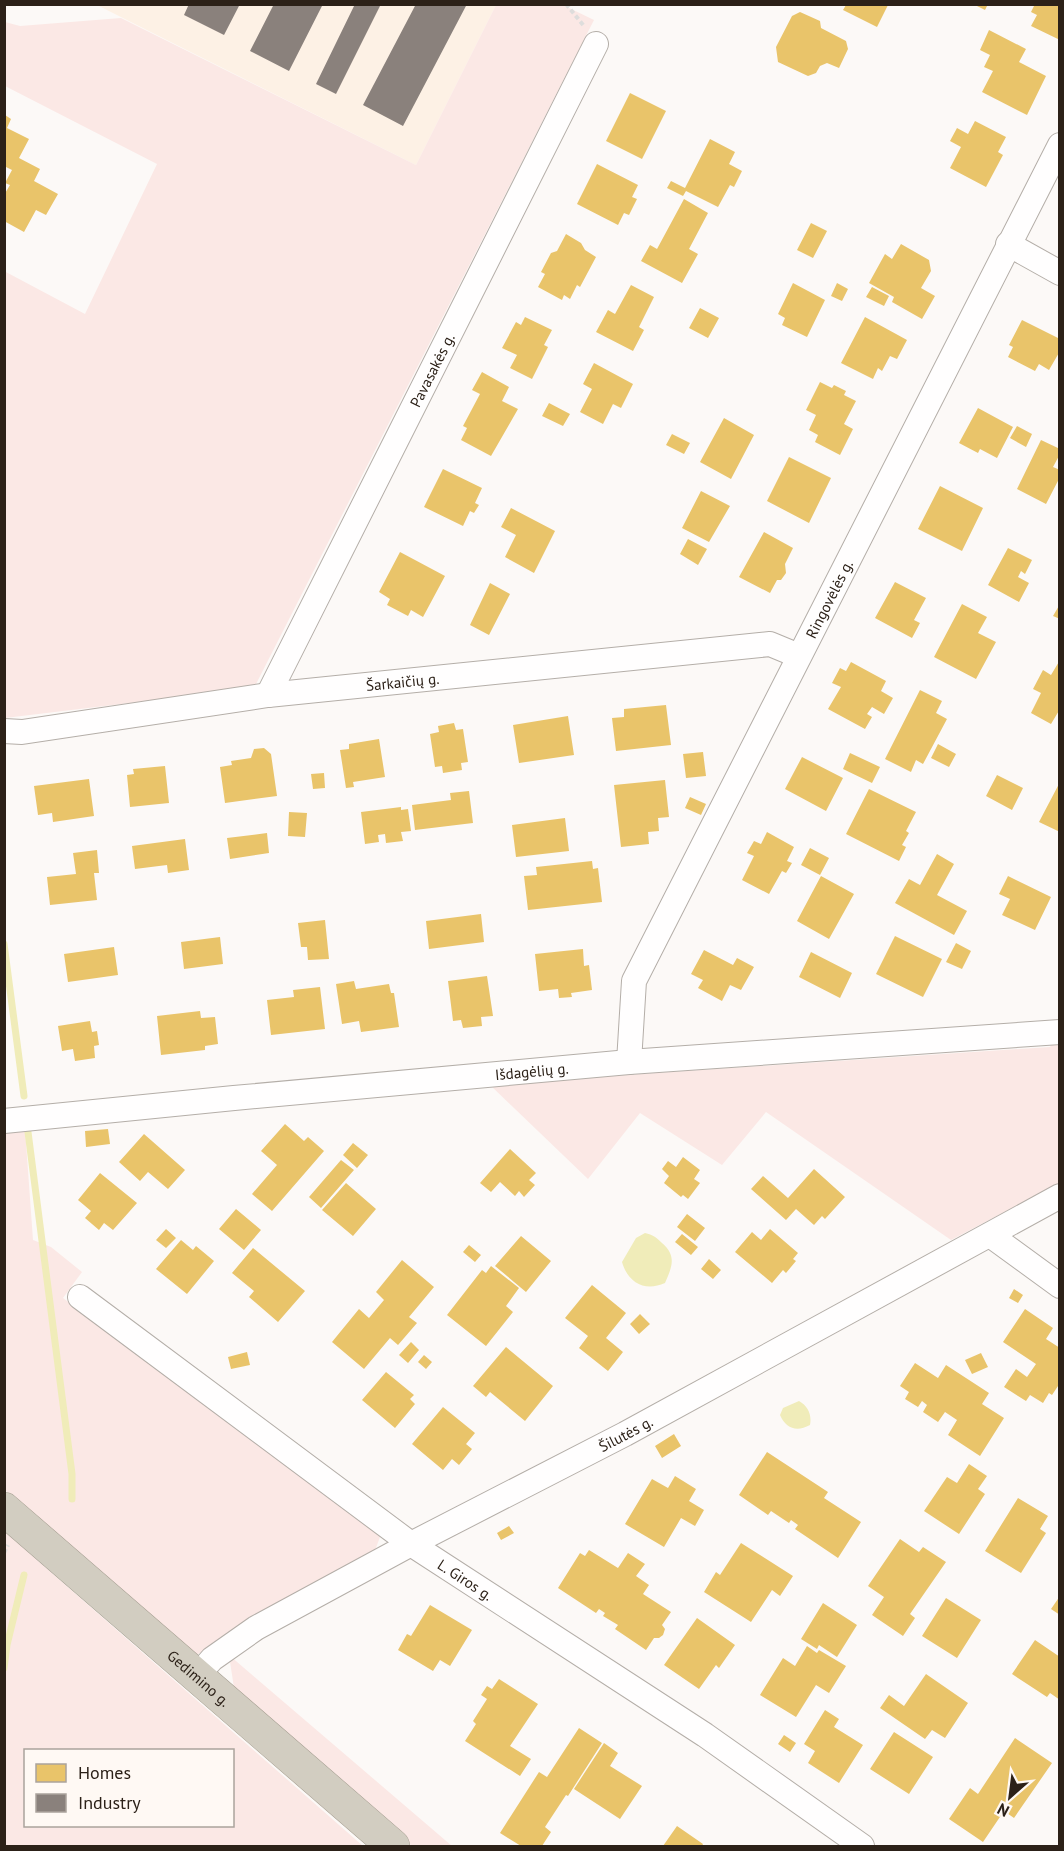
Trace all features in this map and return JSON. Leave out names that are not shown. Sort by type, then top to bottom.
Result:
[{"type":"highway","name":"Gedimino g.","points":[[4,1509],[393,1846]]},
{"type":"street","name":"Pavasakės g.","points":[[268,695],[596,44]]},
{"type":"street","name":"Ringovėlės g.","points":[[629,1062],[634,981],[1059,145]]},
{"type":"street","points":[[1008,244],[1059,273]]},
{"type":"street","name":"Šarkaičių g.","points":[[4,731],[22,732],[268,695],[770,644],[799,656]]},
{"type":"street","name":"Išdagėlių g.","points":[[4,1121],[629,1062],[1059,1032]]},
{"type":"street","name":"Šilutės g.","points":[[197,1676],[212,1659],[256,1628],[411,1544],[625,1434],[1059,1196]]},
{"type":"street","points":[[990,1235],[1059,1286]]},
{"type":"street","name":"L. Giros g.","points":[[80,1297],[411,1544],[705,1735],[862,1846]]},
{"type":"shaded area","points":[[95,4],[496,5],[416,165]]},
{"type":"shaded area","points":[[496,5],[563,5],[594,20],[254,688],[5,718],[4,271],[85,314],[157,164],[5,86],[5,22],[20,26],[121,18],[416,165]]},
{"type":"shaded area","points":[[1059,1029],[1059,1183],[951,1240],[766,1112],[722,1165],[640,1113],[588,1179],[489,1084],[1050,1047]]},
{"type":"shaded area","points":[[25,1129],[33,1240],[51,1247],[82,1272],[63,1298],[377,1531],[380,1537],[374,1553],[193,1657],[5,1490],[5,1132]]},
{"type":"shaded area","points":[[645,1233],[660,1241],[670,1252],[671,1267],[665,1283],[658,1286],[638,1284],[628,1275],[622,1262],[636,1238]]},
{"type":"shaded area","points":[[799,1401],[810,1414],[810,1425],[796,1429],[785,1423],[780,1415],[783,1408]]},
{"type":"shaded area","points":[[4,1531],[363,1846],[5,1846]]},
{"type":"shaded area","points":[[229,1655],[452,1846],[412,1846],[250,1707],[234,1688]]},
{"type":"building: Homes","points":[[973,4],[988,4],[985,10]]},
{"type":"building: Homes","points":[[1035,4],[1060,4],[1060,40],[1031,26],[1037,15],[1031,12]]},
{"type":"building: Homes","points":[[846,5],[888,5],[877,27],[843,10]]},
{"type":"building: Homes","points":[[800,12],[820,21],[821,28],[846,41],[848,49],[839,68],[827,63],[820,66],[816,73],[808,76],[778,62],[776,47],[792,16]]},
{"type":"building: Homes","points":[[989,30],[1026,49],[1019,62],[1046,76],[1027,115],[982,92],[993,71],[984,67],[990,55],[980,50]]},
{"type":"building: Homes","points":[[630,93],[666,111],[642,159],[606,141]]},
{"type":"building: Homes","points":[[5,115],[11,119],[7,128],[29,139],[19,158],[40,169],[34,181],[58,194],[46,215],[36,210],[24,232],[4,221],[4,195],[10,185],[5,183],[12,170],[4,166]]},
{"type":"building: Homes","points":[[975,121],[1006,137],[998,152],[1003,155],[986,187],[950,168],[961,147],[950,141],[957,128],[968,134]]},
{"type":"building: Homes","points":[[710,139],[735,152],[729,164],[742,171],[734,187],[730,185],[718,207],[686,191],[683,196],[667,188],[671,181],[685,188]]},
{"type":"building: Homes","points":[[597,164],[638,185],[632,197],[637,199],[629,215],[624,213],[618,225],[577,204]]},
{"type":"building: Homes","points":[[684,199],[708,213],[689,249],[698,254],[682,283],[641,261],[650,245],[657,249]]},
{"type":"building: Homes","points":[[811,223],[827,231],[813,258],[797,250]]},
{"type":"building: Homes","points":[[566,234],[581,243],[585,250],[596,257],[580,287],[577,285],[570,299],[564,295],[562,300],[538,287],[545,274],[541,272],[551,253],[557,251]]},
{"type":"building: Homes","points":[[901,244],[929,260],[931,271],[921,288],[935,296],[922,319],[892,302],[894,297],[869,283],[885,254],[892,259]]},
{"type":"building: Homes","points":[[793,283],[825,300],[807,337],[782,325],[785,318],[778,314]]},
{"type":"building: Homes","points":[[837,283],[848,289],[842,301],[831,296]]},
{"type":"building: Homes","points":[[631,285],[654,297],[639,327],[644,330],[633,351],[596,332],[608,310],[615,314]]},
{"type":"building: Homes","points":[[872,287],[889,296],[884,306],[866,297]]},
{"type":"building: Homes","points":[[700,308],[719,318],[708,338],[689,328]]},
{"type":"building: Homes","points":[[525,317],[552,330],[544,345],[548,347],[532,379],[510,368],[517,355],[502,348],[516,322],[521,325]]},
{"type":"building: Homes","points":[[865,317],[907,340],[897,359],[890,356],[882,371],[878,368],[873,379],[841,363]]},
{"type":"building: Homes","points":[[1022,320],[1060,339],[1060,351],[1049,370],[1039,364],[1035,371],[1008,357],[1013,347],[1009,345]]},
{"type":"building: Homes","points":[[594,363],[633,384],[621,408],[613,404],[603,424],[580,412],[592,389],[583,384]]},
{"type":"building: Homes","points":[[482,372],[509,387],[502,401],[518,409],[491,456],[461,440],[467,428],[463,426],[480,394],[472,390]]},
{"type":"building: Homes","points":[[820,382],[846,391],[844,395],[856,401],[844,424],[853,429],[840,455],[815,442],[818,435],[809,430],[816,415],[806,410]]},
{"type":"building: Homes","points":[[549,403],[570,414],[563,426],[542,416]]},
{"type":"building: Homes","points":[[978,408],[1013,427],[997,458],[980,449],[978,453],[959,443]]},
{"type":"building: Homes","points":[[724,418],[754,435],[731,479],[700,462]]},
{"type":"building: Homes","points":[[1017,426],[1032,434],[1026,447],[1010,438]]},
{"type":"building: Homes","points":[[672,434],[690,443],[684,454],[666,445]]},
{"type":"building: Homes","points":[[1041,440],[1060,449],[1060,454],[1053,467],[1060,470],[1060,477],[1046,504],[1017,489]]},
{"type":"building: Homes","points":[[789,457],[831,478],[809,523],[767,501]]},
{"type":"building: Homes","points":[[443,469],[482,488],[475,503],[479,505],[474,513],[470,511],[463,526],[424,507]]},
{"type":"building: Homes","points":[[940,486],[983,508],[962,551],[918,529]]},
{"type":"building: Homes","points":[[701,491],[730,506],[709,542],[682,528]]},
{"type":"building: Homes","points":[[511,508],[555,531],[534,573],[505,557],[516,535],[501,527]]},
{"type":"building: Homes","points":[[764,532],[793,548],[785,564],[786,573],[781,580],[777,580],[770,593],[739,577]]},
{"type":"building: Homes","points":[[688,539],[707,549],[698,565],[680,554]]},
{"type":"building: Homes","points":[[1008,548],[1032,560],[1025,574],[1021,571],[1018,577],[1029,583],[1019,602],[988,585]]},
{"type":"building: Homes","points":[[400,552],[445,576],[423,617],[411,610],[408,616],[387,605],[390,599],[379,592]]},
{"type":"building: Homes","points":[[895,582],[926,598],[914,620],[920,623],[912,638],[875,618]]},
{"type":"building: Homes","points":[[490,583],[510,594],[489,635],[470,625]]},
{"type":"building: Homes","points":[[962,604],[987,617],[978,633],[996,642],[976,679],[934,657]]},
{"type":"building: Homes","points":[[1060,604],[1060,619],[1053,616]]},
{"type":"building: Homes","points":[[1060,660],[1060,709],[1051,724],[1031,713],[1041,693],[1033,689],[1043,670],[1051,675]]},
{"type":"building: Homes","points":[[851,662],[886,681],[881,691],[893,698],[884,714],[872,707],[867,714],[872,717],[865,729],[828,709],[841,687],[832,683],[840,668],[846,671]]},
{"type":"building: Homes","points":[[920,690],[942,701],[936,713],[947,719],[923,764],[916,760],[911,772],[885,759]]},
{"type":"building: Homes","points":[[666,705],[671,745],[616,751],[612,718],[624,717],[624,709]]},
{"type":"building: Homes","points":[[568,716],[574,755],[519,763],[513,725]]},
{"type":"building: Homes","points":[[454,723],[456,730],[463,729],[468,762],[461,763],[462,770],[443,773],[442,766],[435,767],[430,734],[439,732],[438,726]]},
{"type":"building: Homes","points":[[379,739],[385,777],[353,782],[354,787],[346,788],[340,750],[349,749],[349,744]]},
{"type":"building: Homes","points":[[938,744],[956,754],[949,767],[931,758]]},
{"type":"building: Homes","points":[[264,748],[271,754],[277,796],[225,803],[220,767],[232,765],[231,761],[251,758],[254,749]]},
{"type":"building: Homes","points":[[703,752],[706,776],[686,778],[683,754]]},
{"type":"building: Homes","points":[[850,753],[880,767],[872,783],[843,769]]},
{"type":"building: Homes","points":[[802,757],[843,778],[826,811],[785,789]]},
{"type":"building: Homes","points":[[165,766],[169,803],[130,807],[127,775],[134,774],[133,769]]},
{"type":"building: Homes","points":[[324,773],[325,788],[313,789],[311,774]]},
{"type":"building: Homes","points":[[997,775],[1023,788],[1012,810],[986,796]]},
{"type":"building: Homes","points":[[89,779],[94,816],[53,822],[52,813],[38,815],[34,786]]},
{"type":"building: Homes","points":[[665,780],[669,817],[658,818],[659,831],[648,832],[649,844],[621,847],[614,785]]},
{"type":"building: Homes","points":[[1060,782],[1060,832],[1039,822]]},
{"type":"building: Homes","points":[[869,789],[916,812],[906,831],[909,833],[902,845],[906,847],[899,861],[846,834]]},
{"type":"building: Homes","points":[[469,791],[473,823],[415,830],[412,805],[451,800],[450,793]]},
{"type":"building: Homes","points":[[690,797],[706,804],[701,815],[685,808]]},
{"type":"building: Homes","points":[[401,807],[401,810],[408,809],[411,831],[401,832],[403,841],[386,843],[385,834],[378,835],[379,842],[365,844],[361,812]]},
{"type":"building: Homes","points":[[289,812],[307,813],[305,837],[288,836]]},
{"type":"building: Homes","points":[[565,818],[569,851],[516,857],[512,825]]},
{"type":"building: Homes","points":[[767,832],[794,847],[787,861],[792,863],[786,873],[782,871],[769,894],[742,880],[754,856],[747,853],[754,841],[761,844]]},
{"type":"building: Homes","points":[[267,833],[269,853],[230,859],[227,838]]},
{"type":"building: Homes","points":[[185,839],[189,870],[168,873],[167,865],[135,869],[132,846]]},
{"type":"building: Homes","points":[[810,848],[829,858],[820,875],[801,865]]},
{"type":"building: Homes","points":[[97,850],[99,873],[94,873],[97,900],[50,905],[47,877],[76,874],[73,853]]},
{"type":"building: Homes","points":[[937,854],[954,864],[937,895],[967,911],[954,935],[895,903],[909,879],[920,885]]},
{"type":"building: Homes","points":[[592,861],[593,869],[598,868],[602,902],[528,910],[524,876],[537,875],[536,867]]},
{"type":"building: Homes","points":[[821,876],[854,894],[829,939],[797,921]]},
{"type":"building: Homes","points":[[1008,876],[1051,897],[1035,930],[1002,915],[1010,899],[999,894]]},
{"type":"building: Homes","points":[[481,914],[484,942],[429,949],[426,921]]},
{"type":"building: Homes","points":[[325,920],[329,959],[308,960],[307,947],[301,947],[298,923]]},
{"type":"building: Homes","points":[[895,936],[942,959],[923,997],[876,974]]},
{"type":"building: Homes","points":[[220,937],[223,964],[184,969],[181,942]]},
{"type":"building: Homes","points":[[956,943],[971,951],[962,969],[946,962]]},
{"type":"building: Homes","points":[[114,947],[118,975],[68,982],[64,954]]},
{"type":"building: Homes","points":[[583,949],[584,966],[589,965],[592,990],[571,993],[572,997],[559,998],[558,989],[539,991],[535,954]]},
{"type":"building: Homes","points":[[704,950],[733,965],[737,958],[754,967],[741,990],[730,985],[722,1001],[698,988],[703,980],[691,974]]},
{"type":"building: Homes","points":[[811,952],[852,973],[840,998],[799,977]]},
{"type":"building: Homes","points":[[487,976],[493,1016],[481,1017],[482,1026],[463,1028],[461,1020],[453,1021],[448,981]]},
{"type":"building: Homes","points":[[354,981],[356,989],[389,984],[391,993],[394,993],[399,1027],[361,1032],[359,1021],[342,1024],[336,984]]},
{"type":"building: Homes","points":[[320,987],[325,1029],[271,1035],[267,1000],[294,997],[293,990]]},
{"type":"building: Homes","points":[[200,1011],[201,1018],[215,1017],[218,1044],[205,1046],[205,1050],[161,1055],[157,1016]]},
{"type":"building: Homes","points":[[90,1021],[92,1032],[97,1031],[99,1045],[94,1046],[95,1058],[75,1061],[73,1049],[62,1051],[58,1026]]},
{"type":"building: Homes","points":[[285,1124],[304,1141],[308,1137],[324,1151],[272,1211],[252,1194],[277,1165],[261,1151]]},
{"type":"building: Homes","points":[[108,1129],[110,1144],[86,1147],[85,1131]]},
{"type":"building: Homes","points":[[144,1134],[185,1170],[168,1189],[148,1172],[140,1181],[119,1162]]},
{"type":"building: Homes","points":[[353,1143],[368,1155],[357,1168],[343,1155]]},
{"type":"building: Homes","points":[[510,1149],[536,1173],[529,1180],[535,1185],[524,1197],[519,1191],[515,1196],[500,1182],[491,1192],[480,1183]]},
{"type":"building: Homes","points":[[683,1157],[700,1170],[694,1179],[700,1183],[688,1199],[683,1195],[681,1197],[664,1183],[669,1176],[662,1169],[668,1161],[676,1167]]},
{"type":"building: Homes","points":[[341,1160],[354,1170],[321,1208],[309,1197]]},
{"type":"building: Homes","points":[[814,1169],[845,1197],[825,1219],[822,1216],[814,1225],[796,1209],[786,1220],[751,1189],[763,1176],[788,1198]]},
{"type":"building: Homes","points":[[100,1173],[137,1203],[113,1230],[104,1223],[99,1230],[85,1218],[91,1211],[78,1200]]},
{"type":"building: Homes","points":[[346,1183],[376,1209],[353,1236],[322,1210]]},
{"type":"building: Homes","points":[[236,1209],[261,1230],[244,1250],[219,1229]]},
{"type":"building: Homes","points":[[687,1214],[705,1228],[695,1241],[677,1227]]},
{"type":"building: Homes","points":[[166,1229],[176,1238],[166,1248],[156,1240]]},
{"type":"building: Homes","points":[[770,1229],[798,1253],[793,1259],[796,1261],[786,1273],[783,1270],[772,1283],[735,1252],[752,1232],[761,1240]]},
{"type":"building: Homes","points":[[682,1234],[698,1247],[691,1255],[675,1242]]},
{"type":"building: Homes","points":[[521,1236],[551,1261],[526,1292],[495,1266]]},
{"type":"building: Homes","points":[[181,1240],[193,1250],[196,1246],[214,1261],[187,1294],[156,1269]]},
{"type":"building: Homes","points":[[469,1245],[481,1255],[475,1262],[463,1252]]},
{"type":"building: Homes","points":[[253,1248],[305,1291],[278,1322],[249,1297],[254,1291],[232,1273]]},
{"type":"building: Homes","points":[[709,1259],[721,1270],[713,1279],[701,1269]]},
{"type":"building: Homes","points":[[402,1260],[434,1287],[409,1317],[417,1323],[398,1345],[390,1338],[364,1369],[332,1342],[359,1309],[369,1318],[384,1300],[376,1292]]},
{"type":"building: Homes","points":[[491,1266],[519,1288],[506,1306],[513,1312],[486,1346],[447,1315],[482,1270],[486,1273]]},
{"type":"building: Homes","points":[[592,1285],[626,1313],[606,1338],[623,1352],[608,1371],[579,1348],[588,1336],[565,1318]]},
{"type":"building: Homes","points":[[1014,1289],[1023,1295],[1018,1303],[1009,1298]]},
{"type":"building: Homes","points":[[1025,1309],[1053,1328],[1046,1339],[1060,1348],[1060,1383],[1052,1395],[1049,1393],[1043,1403],[1030,1395],[1026,1401],[1004,1387],[1016,1369],[1027,1377],[1036,1364],[1003,1342]]},
{"type":"building: Homes","points":[[640,1314],[650,1324],[639,1334],[630,1324]]},
{"type":"building: Homes","points":[[411,1342],[419,1350],[408,1363],[399,1355]]},
{"type":"building: Homes","points":[[506,1347],[553,1386],[525,1421],[490,1392],[486,1397],[473,1386]]},
{"type":"building: Homes","points":[[247,1352],[250,1365],[231,1369],[228,1357]]},
{"type":"building: Homes","points":[[981,1353],[988,1367],[972,1374],[965,1360]]},
{"type":"building: Homes","points":[[424,1355],[432,1362],[426,1369],[418,1362]]},
{"type":"building: Homes","points":[[915,1363],[938,1378],[946,1365],[989,1393],[982,1404],[1004,1418],[980,1456],[948,1435],[957,1420],[945,1412],[938,1422],[923,1412],[927,1405],[922,1401],[918,1407],[905,1399],[909,1392],[900,1386]]},
{"type":"building: Homes","points":[[386,1372],[414,1395],[410,1399],[415,1404],[395,1428],[362,1400]]},
{"type":"building: Homes","points":[[443,1407],[475,1433],[466,1444],[472,1449],[459,1465],[452,1459],[443,1470],[412,1444]]},
{"type":"building: Homes","points":[[674,1434],[681,1446],[662,1458],[655,1446]]},
{"type":"building: Homes","points":[[767,1452],[828,1492],[824,1498],[861,1522],[838,1558],[795,1529],[798,1525],[791,1520],[789,1523],[771,1511],[768,1515],[739,1495]]},
{"type":"building: Homes","points":[[969,1464],[987,1476],[978,1489],[985,1494],[959,1534],[924,1511],[947,1477],[957,1483]]},
{"type":"building: Homes","points":[[675,1476],[696,1489],[689,1501],[704,1510],[695,1526],[681,1518],[664,1547],[625,1524],[652,1479],[668,1488]]},
{"type":"building: Homes","points":[[1018,1498],[1048,1516],[1040,1529],[1046,1533],[1021,1573],[985,1551]]},
{"type":"building: Homes","points":[[509,1526],[514,1533],[501,1540],[497,1533]]},
{"type":"building: Homes","points":[[900,1539],[919,1552],[923,1547],[946,1562],[910,1614],[915,1618],[903,1636],[872,1615],[884,1597],[868,1586]]},
{"type":"building: Homes","points":[[741,1543],[793,1576],[780,1596],[772,1590],[751,1622],[704,1592],[716,1572],[720,1575]]},
{"type":"building: Homes","points":[[589,1550],[618,1568],[628,1553],[645,1564],[636,1576],[649,1585],[643,1594],[671,1612],[662,1625],[665,1629],[663,1635],[654,1638],[646,1650],[615,1629],[618,1625],[603,1616],[605,1613],[599,1609],[596,1613],[558,1588],[580,1553],[585,1556]]},
{"type":"building: Homes","points":[[1060,1596],[1060,1615],[1051,1609]]},
{"type":"building: Homes","points":[[946,1598],[981,1620],[957,1658],[922,1636]]},
{"type":"building: Homes","points":[[823,1603],[857,1625],[837,1657],[819,1645],[817,1649],[801,1639]]},
{"type":"building: Homes","points":[[430,1605],[472,1630],[450,1666],[440,1660],[433,1671],[398,1650],[407,1634],[411,1636]]},
{"type":"building: Homes","points":[[697,1618],[735,1645],[719,1668],[716,1665],[699,1689],[664,1665]]},
{"type":"building: Homes","points":[[1035,1640],[1060,1657],[1060,1700],[1050,1693],[1047,1697],[1012,1674]]},
{"type":"building: Homes","points":[[807,1646],[817,1653],[819,1650],[846,1666],[829,1693],[816,1685],[796,1717],[760,1695],[783,1658],[795,1666]]},
{"type":"building: Homes","points":[[926,1674],[968,1703],[945,1738],[932,1730],[925,1739],[880,1708],[889,1695],[904,1706]]},
{"type":"building: Homes","points":[[499,1679],[538,1704],[510,1746],[531,1759],[520,1776],[465,1741],[476,1724],[473,1721],[487,1699],[481,1695],[487,1686],[492,1689]]},
{"type":"building: Homes","points":[[825,1710],[839,1719],[834,1727],[863,1745],[839,1783],[808,1763],[815,1751],[804,1744]]},
{"type":"building: Homes","points":[[579,1728],[602,1743],[545,1827],[551,1832],[542,1846],[521,1846],[500,1833],[539,1772],[547,1777]]},
{"type":"building: Homes","points":[[894,1732],[933,1757],[909,1794],[870,1769]]},
{"type":"building: Homes","points":[[784,1735],[796,1743],[790,1752],[778,1744]]},
{"type":"building: Homes","points":[[1015,1738],[1052,1763],[1014,1818],[1004,1811],[983,1842],[949,1819],[970,1788],[978,1794]]},
{"type":"building: Homes","points":[[604,1743],[618,1753],[610,1766],[642,1786],[620,1819],[574,1789]]},
{"type":"building: Homes","points":[[677,1826],[703,1844],[702,1846],[663,1846]]},
{"type":"building: Industry","points":[[189,4],[240,4],[224,35],[184,15]]},
{"type":"building: Industry","points":[[274,4],[323,4],[289,71],[250,51]]},
{"type":"building: Industry","points":[[355,4],[381,4],[336,94],[316,84]]},
{"type":"building: Industry","points":[[416,4],[467,4],[403,126],[363,105]]},
{"type":"waterway","points":[[4,944],[24,1096]]},
{"type":"waterway","points":[[28,1132],[72,1474],[72,1499]]},
{"type":"waterway","points":[[4,1668],[7,1645],[24,1575]]}]
